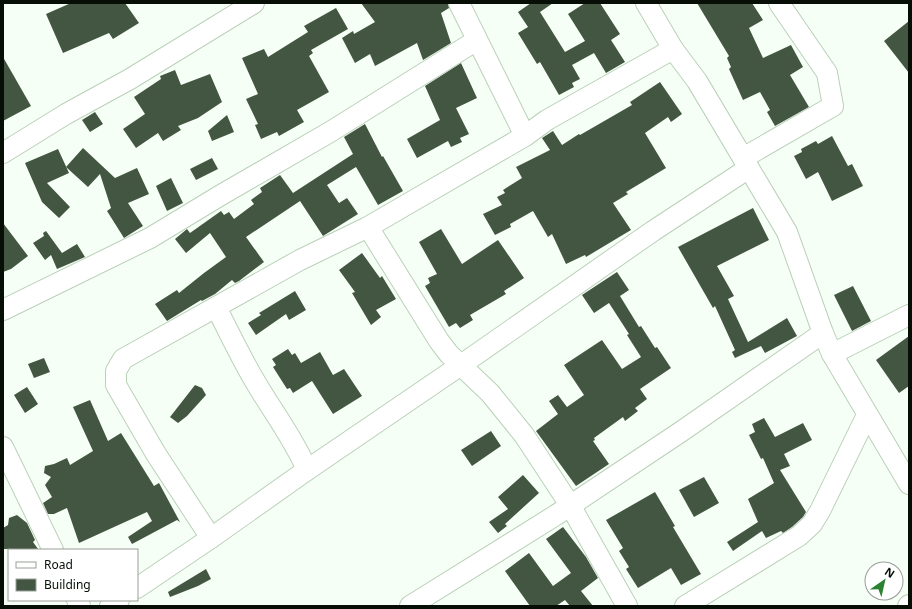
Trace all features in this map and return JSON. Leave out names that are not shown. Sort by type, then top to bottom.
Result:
[{"type":"street","points":[[3,152],[66,114],[130,79],[254,3]]},
{"type":"street","points":[[459,3],[506,95],[525,136]]},
{"type":"street","points":[[646,3],[673,49],[697,81],[788,232],[823,333],[832,354],[909,484]]},
{"type":"street","points":[[138,587],[461,365],[653,231],[746,163],[833,106],[827,73],[779,3]]},
{"type":"street","points":[[3,310],[150,238],[330,132],[477,40]]},
{"type":"street","points":[[211,538],[156,454],[116,385],[116,371],[123,359],[300,260],[368,227],[525,136],[547,120],[673,49]]},
{"type":"street","points":[[368,227],[439,341],[449,354],[490,393],[524,436],[570,505],[627,606]]},
{"type":"street","points":[[216,307],[240,356],[299,451],[307,470]]},
{"type":"street","points":[[832,354],[909,315]]},
{"type":"street","points":[[410,606],[570,505],[823,333]]},
{"type":"street","points":[[685,606],[800,536],[812,524],[820,511],[867,415]]},
{"type":"street","points":[[3,447],[53,549]]},
{"type":"building","points":[[71,3],[125,3],[139,23],[113,39],[109,33],[63,53],[46,14]]},
{"type":"building","points":[[361,3],[448,3],[449,8],[441,13],[451,43],[423,60],[417,43],[375,66],[370,54],[355,63],[342,38],[353,31],[354,34],[375,22]]},
{"type":"building","points":[[531,3],[553,3],[540,12],[565,52],[585,41],[568,14],[585,3],[600,3],[620,34],[611,40],[625,62],[606,73],[594,53],[572,65],[580,79],[572,83],[574,87],[559,95],[540,62],[537,64],[518,33],[528,27],[518,12]]},
{"type":"building","points":[[697,3],[752,3],[763,20],[749,28],[763,58],[791,45],[803,67],[790,75],[809,107],[775,126],[767,112],[770,110],[760,92],[743,100],[729,69],[731,67],[727,58],[729,56]]},
{"type":"building","points":[[336,8],[348,29],[311,50],[313,53],[309,56],[329,92],[297,110],[304,122],[279,136],[277,132],[261,139],[255,125],[258,124],[246,99],[258,94],[242,58],[264,49],[268,57],[308,32],[304,26]]},
{"type":"building","points":[[909,21],[909,73],[884,41]]},
{"type":"building","points":[[3,57],[31,106],[3,121]]},
{"type":"building","points":[[461,63],[477,98],[456,108],[469,134],[460,138],[462,142],[451,147],[448,141],[417,158],[407,139],[440,120],[425,86]]},
{"type":"building","points":[[175,70],[181,85],[210,74],[222,102],[198,118],[178,126],[181,130],[163,141],[158,133],[136,148],[123,129],[145,114],[134,97],[161,79],[160,76]]},
{"type":"building","points":[[660,82],[682,114],[671,122],[668,117],[645,133],[666,168],[626,192],[628,194],[613,203],[631,230],[586,257],[585,255],[566,264],[552,234],[548,237],[533,211],[510,224],[511,227],[495,235],[483,214],[502,205],[497,197],[505,193],[503,190],[522,178],[516,167],[550,150],[542,138],[553,131],[562,145],[632,105],[630,102]]},
{"type":"building","points":[[95,112],[103,124],[90,132],[82,120]]},
{"type":"building","points":[[227,115],[234,132],[212,141],[208,131]]},
{"type":"building","points":[[365,124],[382,157],[383,156],[403,191],[378,205],[356,167],[327,185],[339,203],[347,198],[358,214],[323,236],[300,201],[246,237],[264,262],[239,281],[235,283],[232,280],[215,294],[202,301],[201,300],[167,321],[155,304],[177,290],[179,293],[226,257],[210,233],[186,253],[175,239],[187,229],[190,233],[221,211],[224,215],[229,212],[234,219],[254,204],[251,200],[262,192],[260,188],[280,175],[293,193],[353,154],[344,137]]},
{"type":"building","points":[[832,136],[848,166],[852,164],[863,186],[832,201],[818,172],[806,179],[794,156],[802,152],[801,149],[816,141],[818,144]]},
{"type":"building","points":[[83,148],[115,178],[137,168],[149,194],[128,203],[143,226],[124,238],[107,211],[111,208],[100,174],[88,187],[66,167]]},
{"type":"building","points":[[58,149],[69,173],[47,183],[70,207],[59,218],[42,202],[25,163]]},
{"type":"building","points":[[212,158],[218,169],[196,180],[190,169]]},
{"type":"building","points":[[171,178],[183,203],[167,211],[156,186]]},
{"type":"building","points":[[753,208],[769,240],[717,266],[734,296],[728,299],[748,342],[787,318],[797,336],[765,353],[761,346],[735,358],[732,352],[735,350],[715,306],[713,308],[678,247]]},
{"type":"building","points":[[3,223],[28,256],[11,269],[3,272]]},
{"type":"building","points":[[441,229],[462,264],[498,240],[524,278],[504,291],[506,294],[470,315],[473,320],[460,328],[456,323],[449,327],[425,286],[430,283],[428,278],[437,274],[419,242]]},
{"type":"building","points":[[46,231],[62,253],[77,244],[85,257],[57,269],[51,255],[45,260],[33,243],[44,236],[43,233]]},
{"type":"building","points":[[362,253],[380,278],[382,276],[396,299],[376,310],[381,317],[371,325],[352,293],[355,292],[339,270]]},
{"type":"building","points":[[617,272],[629,290],[620,296],[639,327],[641,326],[655,348],[657,347],[671,368],[640,389],[647,399],[635,408],[638,411],[625,421],[623,417],[594,438],[595,440],[593,441],[609,464],[576,486],[536,431],[558,414],[549,401],[558,395],[567,407],[584,395],[564,365],[602,340],[622,369],[641,357],[627,335],[629,334],[609,303],[594,313],[582,295]]},
{"type":"building","points":[[853,286],[871,321],[852,331],[834,295]]},
{"type":"building","points":[[295,291],[306,310],[289,320],[286,314],[256,335],[248,323],[261,315],[259,313]]},
{"type":"building","points":[[909,336],[909,386],[899,393],[876,360]]},
{"type":"building","points":[[288,349],[292,355],[295,353],[301,363],[320,352],[333,375],[344,369],[362,396],[333,414],[312,381],[293,393],[290,388],[287,389],[273,367],[276,365],[272,359]]},
{"type":"building","points":[[44,358],[50,372],[34,378],[28,364]]},
{"type":"building","points":[[195,385],[202,388],[206,395],[187,416],[178,423],[170,417]]},
{"type":"building","points":[[27,387],[38,404],[25,413],[14,395]]},
{"type":"building","points":[[90,400],[108,441],[121,433],[154,486],[159,483],[180,522],[177,520],[132,544],[128,537],[152,521],[147,512],[79,543],[67,508],[54,514],[48,514],[43,503],[52,497],[45,485],[51,477],[44,473],[45,466],[67,458],[70,465],[93,451],[73,407]]},
{"type":"building","points":[[764,418],[775,437],[803,423],[812,440],[784,454],[790,466],[780,470],[806,512],[803,517],[783,533],[781,531],[766,538],[762,531],[733,551],[727,542],[758,522],[748,499],[774,483],[763,458],[761,459],[749,435],[755,432],[752,424]]},
{"type":"building","points":[[491,431],[501,446],[472,466],[461,450]]},
{"type":"building","points":[[523,475],[539,493],[505,524],[507,526],[498,533],[489,522],[508,509],[498,497]]},
{"type":"building","points":[[704,477],[719,503],[694,517],[679,490]]},
{"type":"building","points":[[655,492],[675,526],[673,527],[701,574],[681,585],[671,568],[638,588],[626,569],[629,567],[619,551],[623,548],[606,520]]},
{"type":"building","points":[[17,515],[27,523],[35,540],[33,542],[38,549],[3,549],[3,528],[8,525],[9,518]]},
{"type":"building","points":[[563,527],[586,557],[598,578],[581,591],[593,606],[570,606],[565,600],[556,606],[530,606],[505,571],[529,553],[553,586],[571,573],[546,539]]},
{"type":"building","points":[[206,569],[211,579],[170,597],[168,592]]}]
